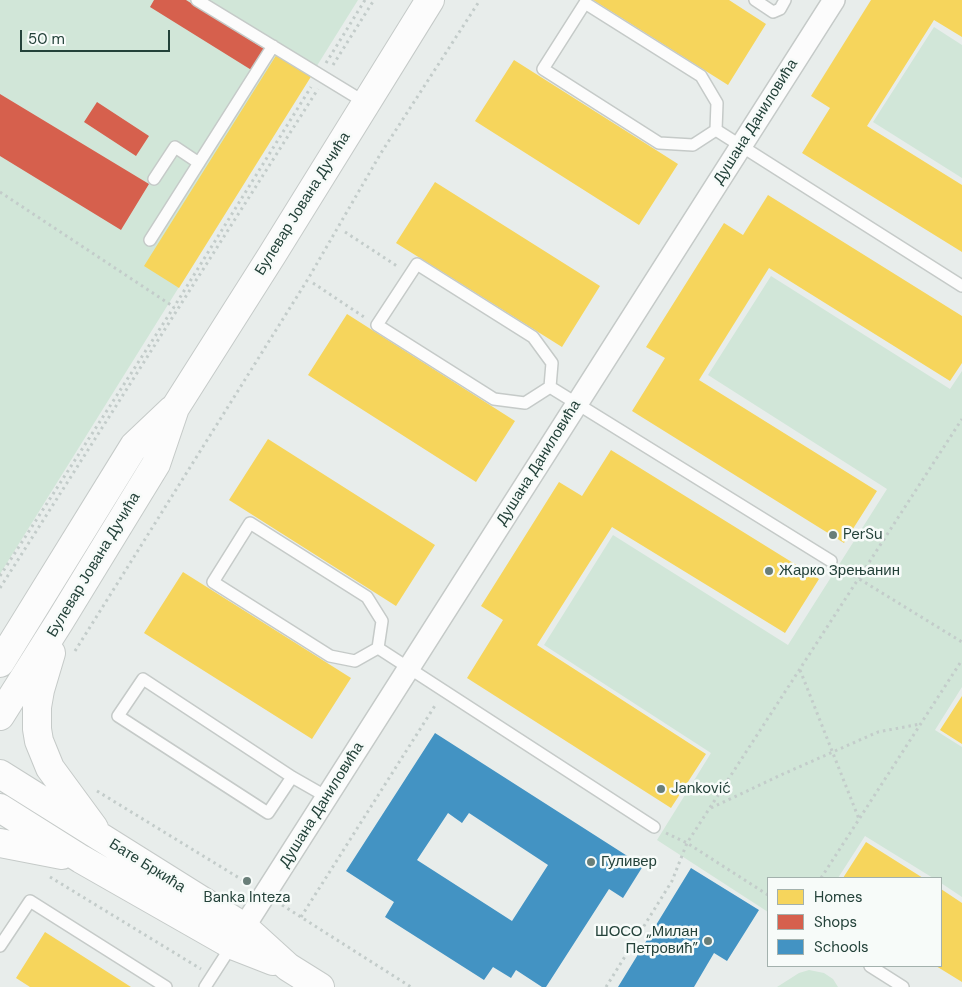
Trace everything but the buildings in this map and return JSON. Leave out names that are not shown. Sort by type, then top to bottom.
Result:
[{"type":"street","name":"Булевар Јована Дучића","points":[[0,716],[156,464],[175,408],[430,0]]},
{"type":"street","name":"Душана Даниловића","points":[[238,936],[834,0]]},
{"type":"street","name":"Булевар Јована Дучића","points":[[0,663],[134,446],[175,408]]},
{"type":"street","points":[[0,635],[38,604]]},
{"type":"street","points":[[60,620],[40,690],[37,707],[38,735],[50,768],[101,838]]},
{"type":"street","name":"Бате Бркића","points":[[0,774],[101,838],[238,936],[320,987]]},
{"type":"street","name":"Бате Бркића","points":[[0,808],[81,859],[238,936]]},
{"type":"street","points":[[0,843],[81,859]]},
{"type":"lane","points":[[197,0],[366,102]]},
{"type":"lane","points":[[755,0],[773,12],[780,9],[785,0]]},
{"type":"lane","points":[[585,3],[701,76],[717,103],[716,130],[693,145],[659,143],[543,69],[585,3]]},
{"type":"lane","points":[[150,240],[273,46]]},
{"type":"lane","points":[[716,130],[962,286]]},
{"type":"lane","points":[[154,179],[174,147],[199,163]]},
{"type":"lane","points":[[416,264],[533,337],[552,362],[550,387],[525,403],[494,399],[377,325],[416,264]]},
{"type":"lane","points":[[550,387],[831,561]]},
{"type":"lane","points":[[250,523],[367,597],[382,621],[378,648],[355,661],[330,656],[213,582],[250,523]]},
{"type":"lane","points":[[378,648],[654,827]]},
{"type":"lane","points":[[292,777],[268,813],[118,716],[143,679],[292,777],[327,796]]},
{"type":"lane","points":[[0,946],[30,900],[166,987]]},
{"type":"lane","points":[[205,987],[238,936]]},
{"type":"lane","points":[[872,967],[903,987]]},
{"type":"path","points":[[0,588],[322,76],[365,0]]},
{"type":"path","points":[[0,576],[174,307],[225,223],[374,0]]},
{"type":"path","points":[[72,656],[308,279],[381,153],[480,0]]},
{"type":"path","points":[[0,192],[174,307]]},
{"type":"path","points":[[345,232],[410,274]]},
{"type":"path","points":[[313,283],[377,325]]},
{"type":"path","points":[[606,987],[672,881],[688,843],[962,419]]},
{"type":"path","points":[[831,561],[858,580],[962,642]]},
{"type":"path","points":[[822,877],[962,660]]},
{"type":"path","points":[[800,670],[859,819]]},
{"type":"path","points":[[302,917],[444,691]]},
{"type":"path","points":[[710,809],[878,732],[920,724]]},
{"type":"path","points":[[654,827],[688,843],[767,894]]},
{"type":"path","points":[[48,876],[212,976]]},
{"type":"green space","points":[[0,0],[358,0],[0,574]]},
{"type":"green space","points":[[934,27],[962,45],[962,178],[873,122]]},
{"type":"green space","points":[[771,276],[950,389],[962,371],[962,687],[935,730],[962,747],[962,897],[942,884],[942,877],[931,877],[865,836],[839,877],[767,877],[767,911],[657,840],[711,753],[544,645],[613,535],[788,645],[887,489],[708,375]]},
{"type":"green space","points":[[809,970],[824,973],[833,979],[838,987],[777,987],[799,973]]},
{"type":"place","name":"PerSu","points":[[833,535]]},
{"type":"place","name":"Жарко Зрењанин","points":[[769,571]]},
{"type":"place","name":"Janković","points":[[661,789]]},
{"type":"place","name":"Гуливер","points":[[591,862]]},
{"type":"place","name":"Banka Inteza","points":[[247,881]]},
{"type":"place","name":"ШОСО „Милан Петровић”","points":[[708,941]]}]
